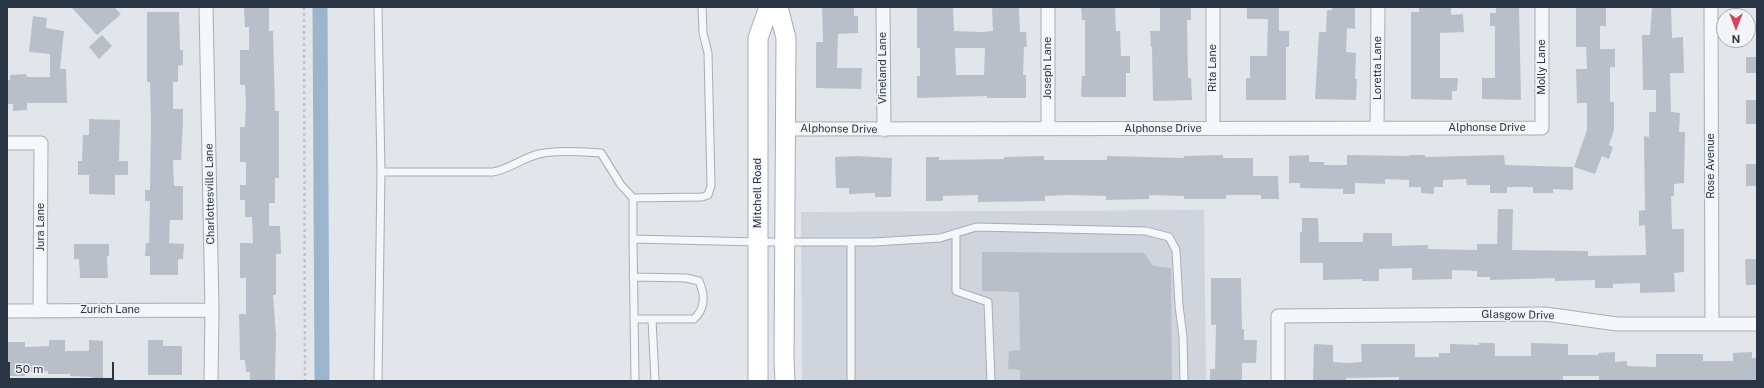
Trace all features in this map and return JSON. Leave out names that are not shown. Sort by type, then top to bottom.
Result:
[{"type":"main road","name":"Mitchell Road","points":[[758,381],[758,38],[769,7]]},
{"type":"main road","points":[[778,7],[786,38],[785,381]]},
{"type":"street","name":"Charlottesville Lane","points":[[206,7],[212,310],[210,381]]},
{"type":"street","name":"Vineland Lane","points":[[883,7],[884,130]]},
{"type":"street","name":"Joseph Lane","points":[[1048,7],[1048,129]]},
{"type":"street","name":"Rita Lane","points":[[1213,7],[1213,128]]},
{"type":"street","name":"Loretta Lane","points":[[1378,7],[1378,128]]},
{"type":"street","name":"Molly Lane","points":[[1542,7],[1542,128]]},
{"type":"street","name":"Rose Avenue","points":[[1711,7],[1712,324]]},
{"type":"street","name":"Alphonse Drive","points":[[785,129],[1542,128]]},
{"type":"street","name":"Jura Lane","points":[[7,143],[41,143],[40,311]]},
{"type":"street","name":"Zurich Lane","points":[[7,311],[212,310]]},
{"type":"street","name":"Glasgow Drive","points":[[1278,381],[1278,316],[1545,314],[1617,324],[1757,324]]},
{"type":"lane","points":[[378,7],[381,172],[378,381]]},
{"type":"lane","points":[[633,198],[702,197],[708,195],[712,186],[708,53],[703,33],[702,7]]},
{"type":"lane","points":[[381,172],[493,172],[503,170],[528,157],[540,154],[564,152],[600,153],[621,185],[633,198],[635,381]]},
{"type":"lane","points":[[633,239],[758,242],[874,242],[940,238],[976,227],[1146,231],[1169,236],[1176,250],[1179,305],[1183,337],[1184,381]]},
{"type":"lane","points":[[956,233],[956,291],[988,302],[992,381]]},
{"type":"lane","points":[[851,242],[851,381]]},
{"type":"lane","points":[[633,277],[686,278],[699,281],[704,290],[704,305],[700,313],[694,319],[634,319]]},
{"type":"lane","points":[[652,319],[654,381]]},
{"type":"path","points":[[304,7],[305,381]]},
{"type":"shaded area","points":[[1204,210],[1206,381],[802,381],[801,212]]},
{"type":"building","points":[[71,7],[114,7],[121,14],[97,35]]},
{"type":"building","points":[[244,7],[269,7],[269,31],[273,31],[275,111],[279,111],[279,178],[275,178],[275,203],[269,203],[269,226],[280,226],[281,254],[276,254],[276,295],[273,295],[276,335],[275,381],[250,381],[250,372],[246,372],[245,360],[240,360],[239,314],[246,314],[246,278],[240,278],[240,243],[253,243],[252,217],[245,217],[245,200],[240,200],[240,185],[246,185],[246,162],[240,162],[240,127],[245,127],[246,104],[245,85],[240,85],[240,50],[249,50],[249,27],[245,27]]},
{"type":"building","points":[[822,7],[854,7],[854,16],[858,16],[858,33],[838,34],[837,68],[862,68],[861,89],[816,88],[816,42],[823,42]]},
{"type":"building","points":[[917,7],[953,7],[954,31],[981,32],[993,31],[992,7],[1019,7],[1020,32],[1026,32],[1027,47],[1024,47],[1023,75],[1026,75],[1026,98],[987,98],[987,96],[917,98],[917,76],[920,76],[920,48],[917,48]],"holes":[[[955,48],[985,48],[984,75],[956,75]]]},
{"type":"building","points":[[1081,7],[1115,7],[1116,31],[1120,31],[1121,56],[1130,56],[1130,73],[1126,73],[1126,97],[1081,97],[1082,76],[1085,76],[1085,20],[1082,20]]},
{"type":"building","points":[[1160,7],[1191,7],[1191,20],[1187,20],[1188,78],[1191,78],[1192,100],[1153,101],[1152,47],[1150,31],[1160,31]]},
{"type":"building","points":[[1247,7],[1279,7],[1279,31],[1289,31],[1289,47],[1286,47],[1286,100],[1246,100],[1246,78],[1250,78],[1250,56],[1267,56],[1268,19],[1247,19]]},
{"type":"building","points":[[1332,7],[1355,7],[1355,29],[1347,28],[1346,52],[1356,53],[1356,100],[1315,99],[1319,32],[1326,32],[1327,10],[1332,10]]},
{"type":"building","points":[[1419,7],[1451,7],[1451,15],[1463,14],[1464,32],[1440,33],[1440,78],[1458,78],[1457,91],[1452,91],[1452,100],[1411,99],[1411,12],[1419,12]]},
{"type":"building","points":[[1496,7],[1519,7],[1521,100],[1482,99],[1482,78],[1495,78],[1495,26],[1490,26],[1490,13],[1496,13]]},
{"type":"building","points":[[1652,7],[1671,7],[1672,38],[1683,37],[1684,73],[1670,73],[1671,112],[1680,113],[1679,132],[1685,132],[1684,183],[1674,184],[1674,196],[1671,196],[1672,229],[1684,229],[1684,272],[1674,273],[1675,292],[1640,293],[1640,283],[1613,284],[1613,288],[1595,288],[1595,280],[1555,281],[1555,278],[1490,280],[1490,277],[1477,277],[1477,271],[1452,270],[1452,279],[1412,280],[1412,268],[1379,269],[1379,281],[1362,281],[1362,279],[1323,280],[1323,263],[1300,263],[1300,232],[1302,232],[1302,218],[1318,218],[1319,242],[1363,242],[1363,233],[1392,233],[1392,246],[1428,245],[1428,249],[1477,250],[1477,244],[1497,244],[1498,209],[1513,209],[1512,250],[1588,251],[1588,256],[1646,255],[1645,225],[1639,226],[1639,211],[1645,210],[1644,136],[1649,137],[1649,112],[1656,112],[1656,90],[1643,90],[1642,35],[1650,35]]},
{"type":"building","points":[[1576,8],[1606,8],[1606,26],[1600,26],[1600,49],[1615,49],[1615,67],[1610,67],[1610,102],[1614,102],[1614,130],[1609,145],[1613,147],[1609,159],[1602,156],[1595,174],[1574,167],[1587,130],[1587,103],[1577,103],[1576,69],[1587,69],[1586,47],[1576,47]]},
{"type":"building","points":[[147,12],[179,12],[180,50],[183,50],[183,65],[178,66],[178,82],[173,82],[173,109],[183,109],[183,123],[181,160],[173,160],[174,186],[183,186],[183,220],[170,220],[169,243],[184,244],[183,259],[178,259],[178,275],[150,275],[150,256],[145,256],[146,243],[149,243],[150,201],[145,201],[145,190],[150,190],[151,124],[150,82],[147,82]]},
{"type":"building","points":[[33,16],[47,18],[46,28],[64,31],[60,69],[66,69],[67,103],[27,103],[27,110],[13,111],[13,104],[7,104],[7,80],[10,80],[10,75],[26,74],[27,77],[50,77],[50,54],[29,52]]},
{"type":"building","points":[[102,35],[112,46],[99,59],[89,47]]},
{"type":"building","points":[[1746,57],[1757,57],[1757,73],[1746,73]]},
{"type":"building","points":[[1746,100],[1757,100],[1757,124],[1746,124]]},
{"type":"building","points":[[89,119],[120,120],[119,161],[128,161],[128,175],[115,175],[115,195],[89,194],[89,175],[78,175],[78,161],[82,161],[83,135],[89,135]]},
{"type":"building","points":[[1223,155],[1223,158],[1253,158],[1253,176],[1278,176],[1279,199],[1261,199],[1261,195],[1226,195],[1226,199],[1184,199],[1184,196],[1149,195],[1149,199],[1106,200],[1106,196],[1070,195],[1045,196],[1045,201],[978,202],[978,195],[943,196],[943,201],[926,201],[926,157],[939,157],[939,160],[1004,159],[1004,157],[1044,156],[1044,160],[1107,160],[1107,156],[1184,158],[1184,156]]},
{"type":"building","points":[[1309,155],[1309,162],[1324,162],[1324,165],[1347,165],[1347,155],[1425,155],[1425,157],[1504,155],[1505,165],[1573,167],[1573,190],[1553,189],[1553,193],[1533,193],[1533,187],[1507,187],[1507,193],[1490,193],[1490,185],[1467,185],[1466,179],[1443,180],[1443,187],[1434,187],[1434,194],[1421,193],[1421,187],[1409,187],[1409,180],[1385,179],[1385,184],[1355,183],[1355,194],[1343,194],[1343,189],[1300,188],[1300,183],[1289,183],[1289,156]]},
{"type":"building","points":[[857,156],[892,158],[891,197],[875,197],[875,193],[849,194],[849,188],[836,188],[835,157]]},
{"type":"building","points":[[1746,164],[1757,164],[1757,186],[1746,186]]},
{"type":"building","points":[[74,244],[109,244],[109,256],[107,256],[108,278],[80,278],[79,259],[74,259]]},
{"type":"building","points":[[982,252],[1144,253],[1153,266],[1171,268],[1172,381],[1020,381],[1020,370],[1008,369],[1009,351],[1020,350],[1019,292],[982,291]]},
{"type":"building","points":[[1745,259],[1757,259],[1757,285],[1746,285]]},
{"type":"building","points":[[1211,278],[1241,278],[1242,329],[1244,329],[1244,340],[1257,340],[1256,363],[1242,363],[1242,381],[1210,381],[1210,369],[1215,369],[1216,325],[1211,325]]},
{"type":"building","points":[[49,340],[65,340],[65,351],[89,351],[89,340],[103,341],[103,380],[92,380],[92,377],[70,376],[70,374],[48,374],[48,371],[25,372],[25,376],[7,376],[7,342],[25,342],[25,347],[49,346]]},
{"type":"building","points":[[148,340],[163,340],[163,346],[182,346],[182,375],[148,375]]},
{"type":"building","points":[[1479,343],[1495,343],[1495,356],[1531,356],[1531,343],[1568,344],[1568,355],[1598,355],[1598,353],[1615,352],[1615,362],[1627,361],[1627,366],[1656,367],[1656,354],[1703,354],[1703,361],[1733,361],[1733,353],[1752,352],[1752,358],[1757,358],[1757,381],[1599,381],[1599,376],[1563,376],[1563,381],[1399,381],[1399,377],[1346,378],[1346,381],[1313,381],[1314,344],[1333,345],[1333,362],[1347,363],[1362,362],[1361,344],[1415,344],[1415,357],[1439,357],[1439,353],[1450,353],[1450,344],[1479,345]]},
{"type":"waterway","points":[[320,7],[322,381]]}]
